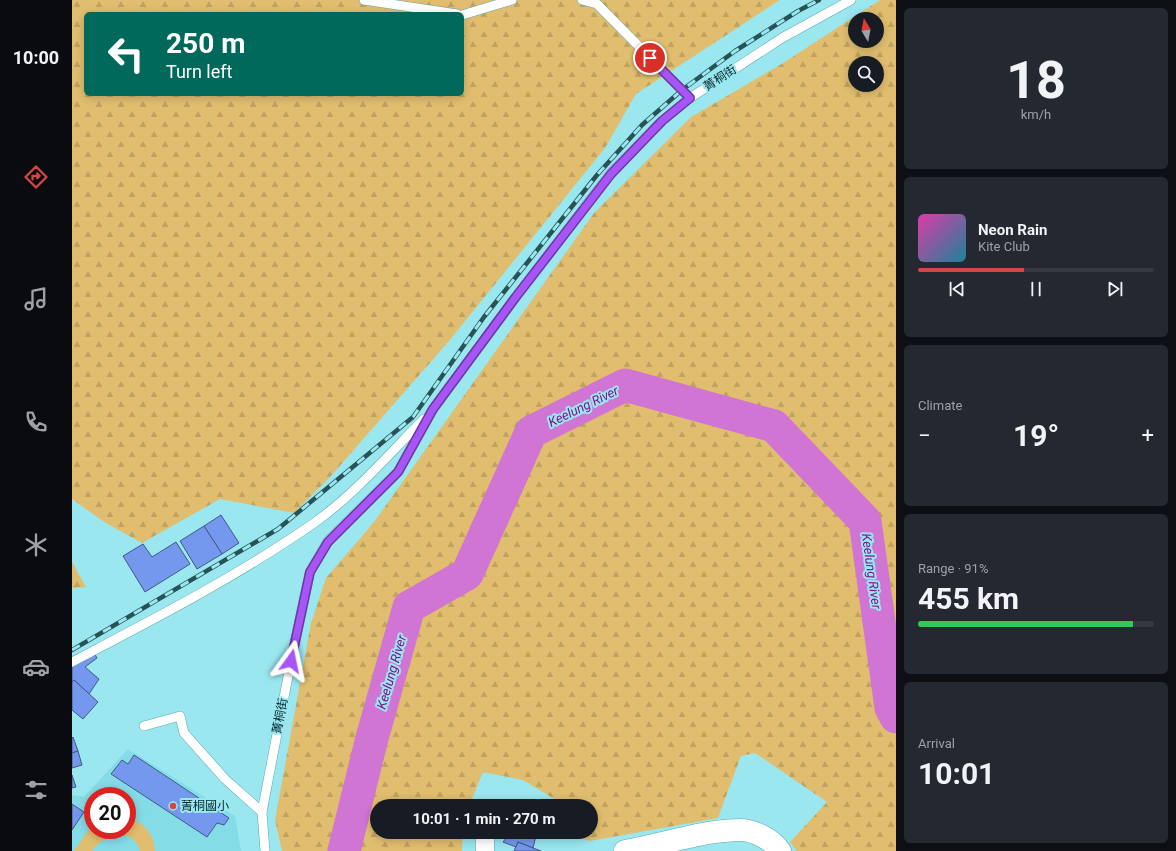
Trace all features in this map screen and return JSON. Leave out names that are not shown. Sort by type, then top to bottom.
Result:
[{"type":"main road","points":[[625,851],[739,830],[761,835],[777,846],[780,851]]},
{"type":"street","points":[[485,839],[485,851]]},
{"type":"lane","points":[[364,0],[444,12]]},
{"type":"lane","points":[[464,14],[512,0]]},
{"type":"lane","points":[[582,0],[597,4],[690,98]]},
{"type":"lane","name":"菁桐街","points":[[265,851],[262,812],[291,661],[310,572],[328,542],[398,472],[433,409],[515,298],[611,174],[662,121],[690,98],[782,38],[851,0]]},
{"type":"lane","name":"菁桐街","points":[[72,662],[161,616],[315,522],[356,487],[433,409]]},
{"type":"lane","points":[[144,726],[180,716],[184,733],[224,779],[262,812]]},
{"type":"shaded area","name":"菁桐國小","points":[[128,749],[235,816],[241,851],[72,851],[72,795],[84,797],[84,839],[136,839],[136,787],[93,787]]},
{"type":"green space","points":[[72,0],[780,0],[636,94],[605,148],[449,341],[330,477],[294,513],[220,499],[142,543],[104,522],[72,499]]},
{"type":"green space","points":[[880,0],[896,0],[896,851],[797,851],[790,842],[827,802],[755,753],[741,756],[718,818],[590,841],[583,839],[598,839],[598,799],[554,799],[523,780],[483,772],[472,799],[370,799],[370,839],[463,839],[462,851],[282,851],[275,820],[311,623],[326,578],[374,522],[594,213],[691,117],[780,65],[848,21],[848,48],[884,48],[884,12],[862,12]]},
{"type":"green space","points":[[72,562],[86,587],[72,588]]},
{"type":"green space","points":[[136,822],[144,826],[150,834],[155,851],[140,851],[132,839],[136,839]]},
{"type":"green space","points":[[84,837],[84,839],[106,839],[97,845],[92,851],[74,851]]},
{"type":"building","points":[[221,515],[239,543],[222,554],[204,526]]},
{"type":"building","points":[[204,526],[222,554],[197,569],[180,541]]},
{"type":"building","points":[[176,542],[190,564],[145,592],[123,556],[143,544],[152,557]]},
{"type":"building","points":[[94,653],[97,658],[85,667],[99,679],[89,694],[74,680],[72,682],[72,666]]},
{"type":"building","points":[[74,680],[98,702],[83,719],[72,710],[72,682]]},
{"type":"building","points":[[73,737],[78,751],[72,753],[72,738]]},
{"type":"building","points":[[78,751],[82,765],[72,768],[72,753]]},
{"type":"building","points":[[134,755],[229,818],[224,825],[217,823],[207,837],[136,790],[136,787],[131,787],[111,774],[122,760],[128,764]]},
{"type":"building","points":[[72,775],[76,787],[72,788]]},
{"type":"building","points":[[72,804],[84,812],[72,830]]},
{"type":"building","points":[[505,839],[535,839],[533,848],[518,842],[516,847],[503,842]]},
{"type":"building","points":[[518,842],[533,848],[541,851],[514,851]]},
{"type":"waterway","name":"Keelung River","points":[[344,851],[372,738],[409,607],[467,574],[531,432],[625,385],[774,426],[865,521],[891,708],[896,717]]},
{"type":"railway","points":[[72,650],[278,529],[413,417],[484,317],[597,175],[642,125],[682,90],[735,51],[798,11],[819,0]]},
{"type":"place","name":"菁桐國小","points":[[173,806]]},
{"type":"route","points":[[291,661],[310,572],[328,542],[398,472],[433,409],[515,298],[611,174],[662,121],[690,98],[650,58]]}]
